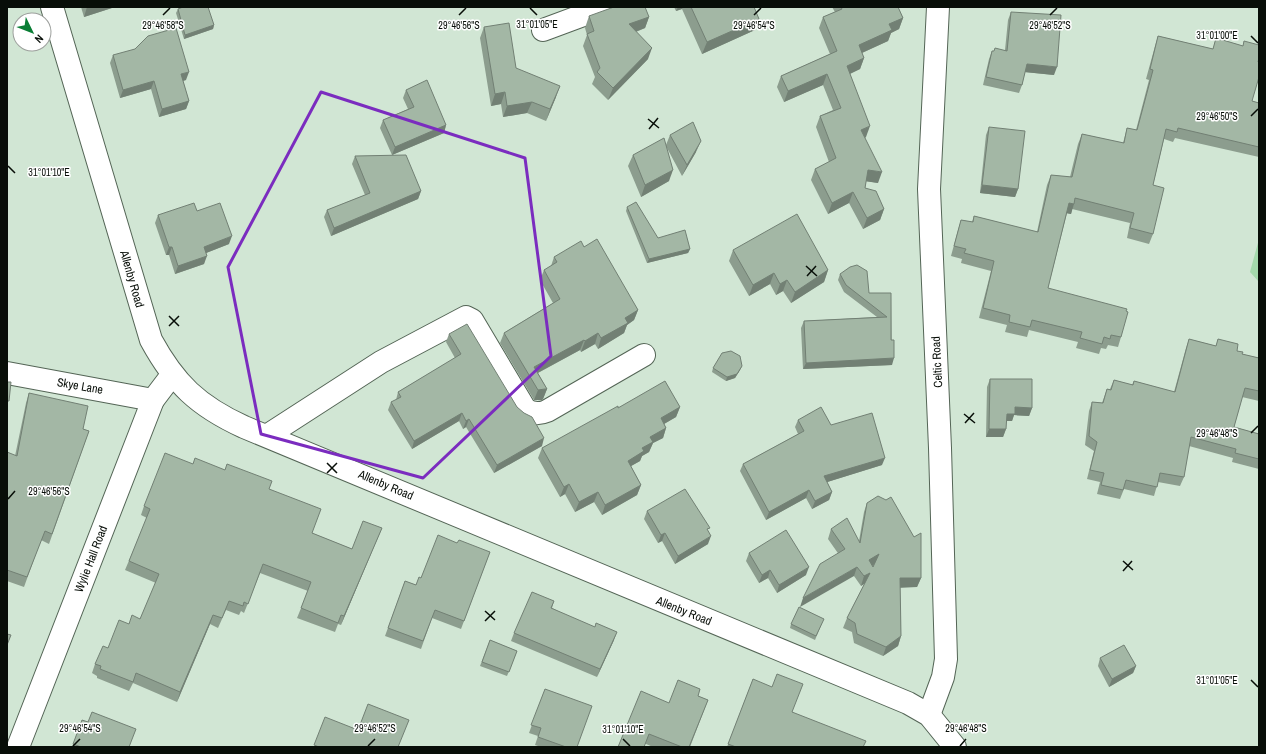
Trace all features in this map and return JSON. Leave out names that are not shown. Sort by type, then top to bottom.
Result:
[{"type":"street","name":"Allenby Road","points":[[52,7],[151,340],[172,375],[189,392],[224,418],[268,435],[535,549],[908,703],[929,715],[955,747]]},
{"type":"street","points":[[543,30],[605,7]]},
{"type":"street","name":"Celtic Road","points":[[929,715],[942,682],[946,659],[940,448],[929,189],[938,7]]},
{"type":"street","points":[[268,435],[382,362],[466,317],[472,320],[525,409],[539,414],[547,411],[644,354]]},
{"type":"street","name":"Skye Lane","points":[[7,373],[153,400]]},
{"type":"street","name":"Wylie Hall Road","points":[[18,747],[153,400],[172,375]]},
{"type":"highlighted area","points":[[321,92],[525,158],[551,356],[423,478],[261,434],[228,267]]},
{"type":"green space","points":[[1259,239],[1259,282],[1250,272]]},
{"type":"building","points":[[183,7],[208,7],[214,25],[185,35],[178,9]]},
{"type":"building","points":[[614,7],[645,7],[649,17],[629,24],[652,48],[613,88],[597,72],[600,68],[587,34],[594,31],[589,16]]},
{"type":"building","points":[[691,7],[754,7],[759,19],[707,42]]},
{"type":"building","points":[[841,7],[898,7],[903,18],[889,24],[892,30],[859,45],[864,58],[847,66],[870,126],[861,130],[882,172],[868,170],[865,188],[876,191],[884,209],[867,218],[853,192],[832,203],[815,169],[836,158],[820,116],[841,108],[827,74],[788,91],[781,76],[837,51],[823,17],[842,9]]},
{"type":"building","points":[[1011,12],[1061,15],[1057,67],[1027,64],[1022,85],[986,77],[992,51],[994,51],[995,48],[1007,51]]},
{"type":"building","points":[[509,23],[516,68],[560,86],[550,109],[532,102],[507,106],[505,92],[495,94],[484,27]]},
{"type":"building","points":[[176,28],[189,72],[181,74],[189,101],[162,109],[154,81],[123,90],[113,55],[135,49],[148,36]]},
{"type":"building","points":[[1158,36],[1213,49],[1216,38],[1243,46],[1244,41],[1259,45],[1259,77],[1252,101],[1259,103],[1259,147],[1178,128],[1177,132],[1166,129],[1153,185],[1164,188],[1153,234],[1130,228],[1134,213],[1075,198],[1074,204],[1069,203],[1048,288],[1127,309],[1126,311],[1128,312],[1121,337],[1111,335],[1110,339],[1104,337],[1102,344],[1080,338],[1082,332],[1032,320],[1030,327],[1009,322],[1010,315],[983,308],[994,261],[964,253],[966,249],[954,246],[961,220],[973,222],[974,216],[1038,232],[1051,175],[1072,177],[1082,134],[1124,143],[1127,128],[1137,130],[1153,70],[1150,69]]},
{"type":"building","points":[[427,80],[446,125],[395,147],[383,120],[414,107],[406,90]]},
{"type":"building","points":[[693,122],[701,141],[687,165],[670,135]]},
{"type":"building","points":[[989,127],[1025,131],[1018,189],[982,185]]},
{"type":"building","points":[[664,138],[673,170],[645,185],[633,155]]},
{"type":"building","points":[[406,155],[421,191],[334,228],[327,210],[370,193],[355,156]]},
{"type":"building","points":[[636,202],[658,238],[685,230],[690,249],[649,259],[627,207]]},
{"type":"building","points":[[194,203],[197,211],[220,203],[232,236],[204,247],[207,256],[178,266],[172,247],[169,247],[158,215]]},
{"type":"building","points":[[797,214],[828,270],[795,292],[787,280],[780,284],[774,273],[753,285],[733,250]]},
{"type":"building","points":[[597,239],[638,310],[625,318],[628,323],[601,338],[598,333],[534,367],[547,389],[538,390],[504,333],[560,299],[544,270],[557,262],[554,257],[581,241],[584,247]]},
{"type":"building","points":[[857,265],[867,271],[869,293],[891,293],[891,340],[894,340],[894,358],[806,363],[804,321],[887,317],[846,285],[840,274],[850,267]]},
{"type":"building","points":[[467,324],[517,407],[532,417],[544,438],[497,465],[469,419],[466,421],[462,413],[414,441],[391,402],[401,397],[398,392],[461,354],[449,334]]},
{"type":"building","points":[[1189,339],[1216,346],[1218,339],[1238,344],[1237,351],[1243,352],[1242,354],[1259,358],[1259,391],[1245,388],[1234,427],[1259,434],[1259,459],[1235,453],[1236,449],[1191,437],[1184,477],[1160,473],[1157,487],[1126,480],[1123,490],[1101,485],[1104,473],[1090,470],[1097,442],[1089,436],[1092,402],[1103,403],[1107,389],[1111,390],[1114,380],[1133,385],[1134,381],[1175,392]]},
{"type":"building","points":[[731,351],[740,356],[742,366],[737,374],[727,377],[713,368],[722,353]]},
{"type":"building","points":[[990,379],[1032,379],[1032,408],[1015,407],[1015,414],[1007,414],[1006,429],[989,429]]},
{"type":"building","points":[[665,381],[680,407],[661,418],[666,428],[650,437],[653,442],[642,448],[644,451],[628,461],[641,485],[605,505],[598,492],[579,502],[569,484],[564,487],[542,448],[618,406],[618,408]]},
{"type":"building","points":[[7,382],[11,382],[9,401],[7,401]]},
{"type":"building","points":[[29,393],[88,406],[83,429],[89,431],[52,534],[45,531],[27,577],[7,570],[7,452],[17,456]]},
{"type":"building","points":[[821,407],[831,425],[872,413],[885,458],[824,476],[832,492],[815,501],[809,490],[769,512],[743,464],[804,431],[798,420]]},
{"type":"building","points":[[165,453],[193,464],[195,458],[225,470],[227,464],[272,481],[269,489],[321,509],[312,533],[352,549],[363,521],[382,528],[344,616],[341,615],[338,623],[301,608],[311,582],[263,564],[248,604],[244,602],[243,606],[229,601],[222,618],[213,615],[180,692],[136,673],[133,682],[100,669],[101,666],[95,664],[103,646],[108,648],[119,620],[129,624],[132,615],[140,619],[159,574],[129,561],[150,509],[144,506]]},
{"type":"building","points":[[685,489],[710,528],[707,529],[711,536],[678,556],[665,533],[661,535],[647,511]]},
{"type":"building","points":[[878,496],[886,500],[891,497],[914,537],[921,533],[921,578],[900,578],[901,636],[886,647],[857,634],[855,623],[847,618],[870,573],[864,576],[857,567],[803,598],[820,564],[845,549],[831,529],[847,518],[860,543],[867,503]],"holes":[[[879,554],[873,567],[869,560]]]},
{"type":"building","points":[[786,530],[809,567],[779,585],[770,570],[762,575],[749,553]]},
{"type":"building","points":[[438,535],[457,543],[459,540],[490,552],[464,621],[435,610],[423,641],[388,628],[405,581],[416,585],[419,577],[421,578]]},
{"type":"building","points":[[532,592],[554,601],[551,608],[595,627],[596,623],[617,632],[600,669],[514,633]]},
{"type":"building","points":[[799,607],[824,619],[816,636],[791,624]]},
{"type":"building","points":[[7,634],[11,635],[7,645]]},
{"type":"building","points":[[490,640],[517,651],[509,672],[482,662]]},
{"type":"building","points":[[1124,645],[1136,666],[1112,679],[1100,658]]},
{"type":"building","points":[[777,674],[803,684],[792,712],[866,741],[863,747],[736,747],[728,744],[753,679],[772,687]]},
{"type":"building","points":[[678,680],[700,689],[698,696],[708,700],[689,747],[682,747],[649,734],[644,747],[618,747],[641,691],[669,703]]},
{"type":"building","points":[[545,689],[592,706],[577,747],[566,747],[538,737],[541,728],[531,725]]},
{"type":"building","points":[[368,704],[409,720],[398,747],[319,747],[314,745],[325,717],[358,730]]},
{"type":"building","points":[[92,712],[136,729],[129,747],[81,747],[73,744],[82,720],[88,722]]}]
